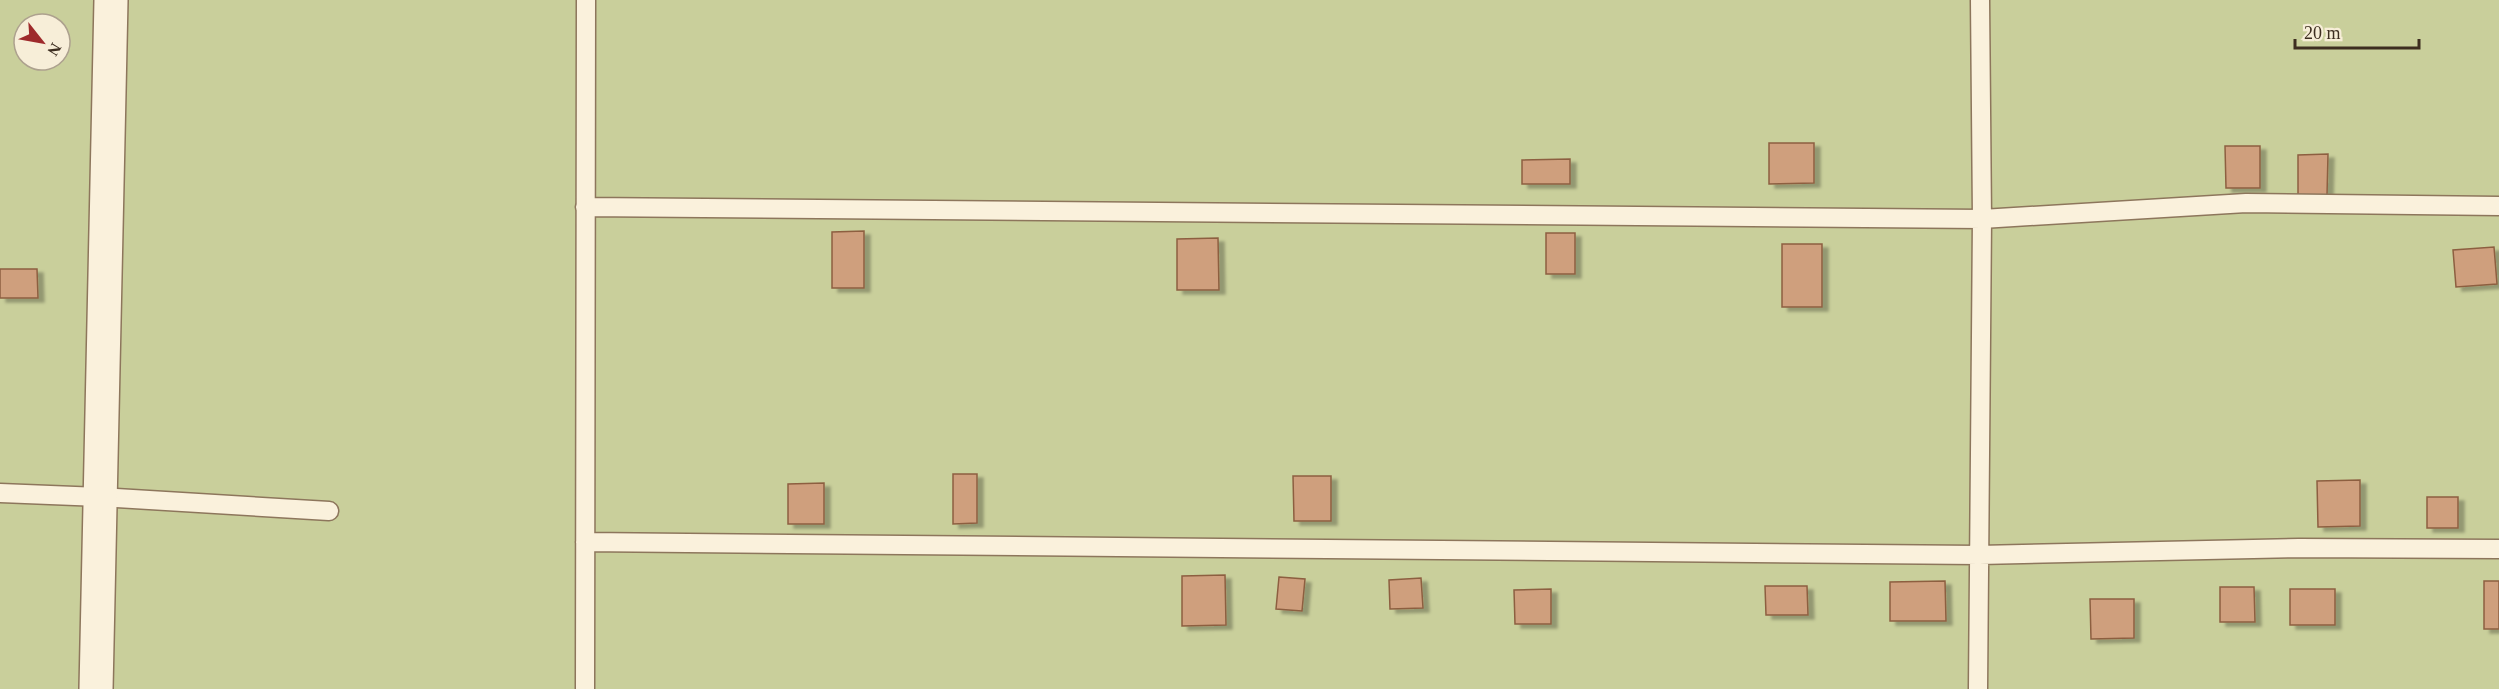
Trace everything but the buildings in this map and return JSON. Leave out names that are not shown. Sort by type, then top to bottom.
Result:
[{"type":"street","points":[[96,689],[111,0]]},
{"type":"lane","points":[[585,689],[586,0]]},
{"type":"lane","points":[[1978,689],[1982,219],[1980,0]]},
{"type":"lane","points":[[585,207],[1982,219],[2246,202],[2499,206]]},
{"type":"lane","points":[[0,494],[100,497],[329,511]]},
{"type":"lane","points":[[585,542],[1979,555],[2299,548],[2499,549]]},
{"type":"green space","points":[[0,0],[2499,0],[2499,689],[0,689]]}]
